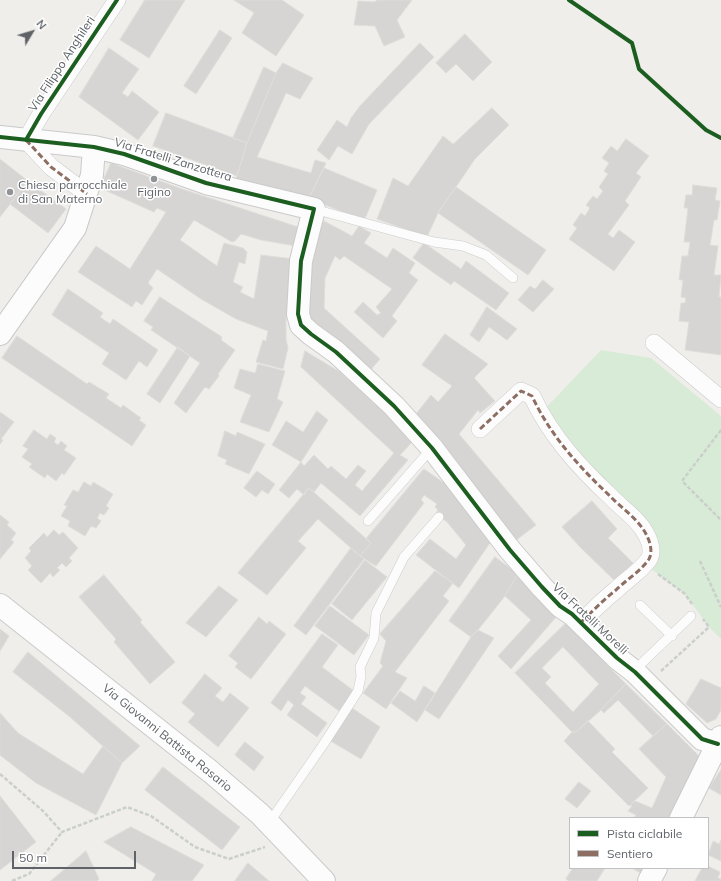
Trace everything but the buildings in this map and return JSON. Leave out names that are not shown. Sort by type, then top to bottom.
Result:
[{"type":"street","name":"Via Filippo Anghileri","points":[[26,140],[41,114],[116,0]]},
{"type":"street","name":"Via Fratelli Zanzottera","points":[[0,137],[94,147],[124,154],[206,183],[314,209]]},
{"type":"street","points":[[26,140],[51,167],[87,194]]},
{"type":"street","points":[[0,334],[75,228],[92,175],[94,147]]},
{"type":"street","name":"Via Fratelli Morelli","points":[[314,209],[301,261],[298,314],[301,325],[336,352],[394,406],[432,448],[462,493],[560,606],[572,614],[617,658],[635,672],[702,739],[719,741]]},
{"type":"street","points":[[654,343],[721,398]]},
{"type":"street","points":[[480,429],[521,391],[532,396],[540,414],[559,442],[588,475],[635,520],[647,536],[652,551],[649,558],[638,571],[580,622]]},
{"type":"street","name":"Via Giovanni Battista Rasario","points":[[0,605],[211,772],[260,814],[324,881]]},
{"type":"street","points":[[681,817],[719,741]]},
{"type":"street","points":[[649,881],[655,869]]},
{"type":"lane","points":[[314,209],[434,242],[463,246],[486,255],[513,278]]},
{"type":"lane","points":[[368,521],[432,448]]},
{"type":"lane","points":[[269,823],[358,691],[360,667],[374,638],[376,613],[404,557],[439,517]]},
{"type":"lane","points":[[640,605],[672,636]]},
{"type":"lane","points":[[635,672],[643,662],[692,616]]},
{"type":"path","points":[[721,430],[682,481],[721,520]]},
{"type":"path","points":[[700,561],[721,608]]},
{"type":"path","points":[[0,774],[43,811],[62,832]]},
{"type":"path","points":[[12,881],[29,874],[62,832],[127,807],[151,816],[195,847],[229,860],[266,846]]},
{"type":"green space","points":[[601,350],[651,358],[721,416],[721,639],[709,627],[685,594],[650,568],[652,551],[540,414]]},
{"type":"marked path","points":[[26,140],[51,167],[87,194]]},
{"type":"marked path","points":[[480,429],[521,391],[532,396],[547,424],[576,462],[598,485],[635,519],[644,530],[650,544],[651,553],[649,559],[638,571],[580,623]]},
{"type":"cycle path","points":[[26,140],[41,114],[117,0]]},
{"type":"cycle path","points":[[569,0],[632,43],[639,69],[706,130],[721,138]]},
{"type":"cycle path","points":[[0,137],[94,147],[124,154],[206,183],[314,209],[301,261],[298,314],[301,325],[336,352],[394,406],[432,448],[510,550],[560,606],[572,614],[617,658],[635,672],[702,739],[718,744]]},
{"type":"place","name":"Figino","points":[[154,179]]},
{"type":"place","name":"Chiesa parrocchiale di San Materno","points":[[10,192]]}]
